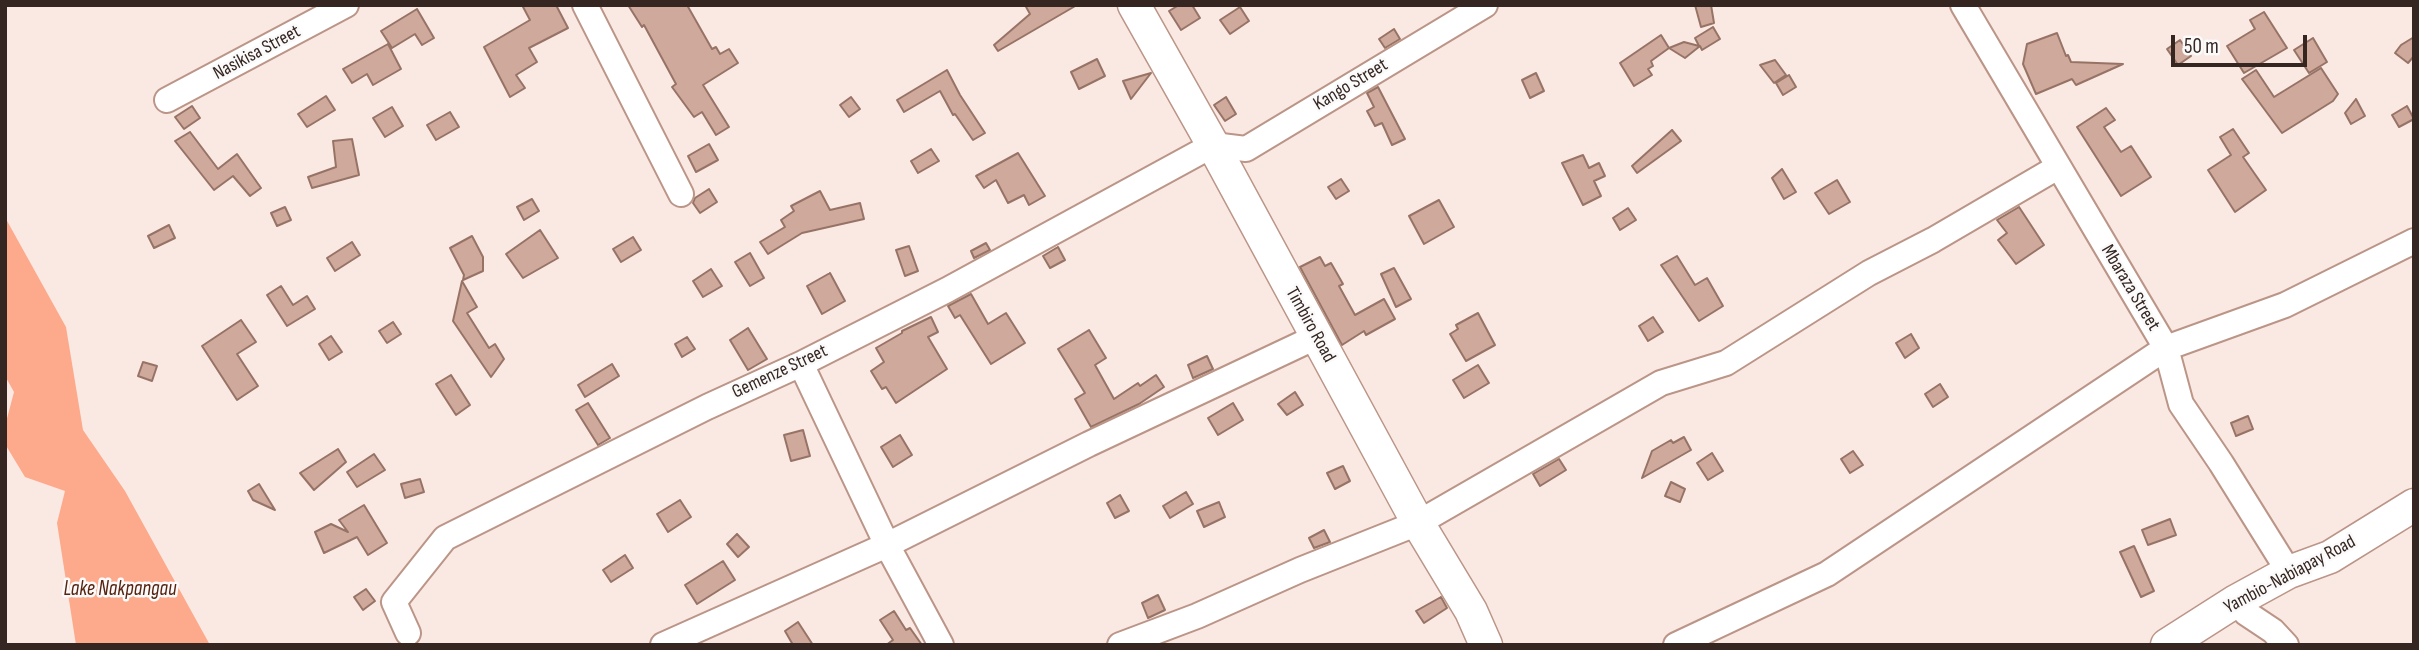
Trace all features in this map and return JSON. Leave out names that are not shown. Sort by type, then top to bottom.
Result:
[{"type":"main road","name":"Timbiro Road","points":[[1134,5],[1418,523],[1471,611],[1486,645]]},
{"type":"main road","name":"Yambio-Nabiapay Road","points":[[2166,645],[2236,601],[2289,572],[2330,557],[2414,505]]},
{"type":"street","name":"Nasikisa Street","points":[[167,100],[346,5]]},
{"type":"street","points":[[585,5],[681,194]]},
{"type":"street","name":"Kango Street","points":[[1213,145],[1246,149],[1485,5]]},
{"type":"street","name":"Mbaraza Street","points":[[1963,5],[2166,348],[2181,404],[2289,572]]},
{"type":"street","name":"Gemenze Street","points":[[408,633],[394,601],[445,538],[947,290],[1213,145]]},
{"type":"street","points":[[1120,645],[1197,616],[1300,570],[1418,523],[1661,383],[1726,363],[1869,273],[1933,240],[2058,167]]},
{"type":"street","points":[[1676,645],[1827,574],[2166,348],[2285,305],[2414,241]]},
{"type":"street","points":[[663,645],[887,545],[1089,443],[1316,337]]},
{"type":"street","points":[[801,364],[887,545],[941,645]]},
{"type":"street","points":[[2236,601],[2246,613],[2273,631],[2286,645]]},
{"type":"water","name":"Lake Nakpangau","points":[[5,192],[6,219],[66,327],[83,430],[125,491],[210,645],[76,645],[57,523],[65,491],[25,477],[5,444],[5,426],[14,392],[5,376]]},
{"type":"building","points":[[522,5],[556,5],[568,28],[529,48],[537,62],[516,75],[525,88],[510,97],[484,47],[530,20]]},
{"type":"building","points":[[628,5],[687,5],[712,49],[716,47],[720,54],[729,49],[738,63],[703,85],[729,127],[716,135],[702,112],[694,117],[672,87],[676,84],[644,25],[642,27]]},
{"type":"building","points":[[1025,5],[1077,5],[998,51],[994,45],[1030,14]]},
{"type":"building","points":[[1179,5],[1192,5],[1200,18],[1181,30],[1169,11]]},
{"type":"building","points":[[1695,5],[1711,5],[1714,23],[1701,27]]},
{"type":"building","points":[[1240,7],[1249,21],[1230,34],[1220,20]]},
{"type":"building","points":[[417,9],[434,38],[422,45],[415,34],[392,48],[381,31]]},
{"type":"building","points":[[2264,12],[2287,48],[2244,73],[2227,46],[2255,29],[2250,20]]},
{"type":"building","points":[[1713,27],[1720,39],[1702,50],[1700,46],[1685,58],[1669,48],[1684,42],[1699,46],[1695,38]]},
{"type":"building","points":[[1394,29],[1400,39],[1385,48],[1379,39]]},
{"type":"building","points":[[2057,33],[2071,62],[2123,64],[2076,85],[2072,79],[2036,94],[2023,64],[2027,44]]},
{"type":"building","points":[[1661,35],[1669,48],[1651,61],[1653,66],[1648,69],[1652,75],[1634,86],[1620,63]]},
{"type":"building","points":[[2414,37],[2414,56],[2408,63],[2395,53],[2401,45]]},
{"type":"building","points":[[2313,38],[2327,62],[2309,73],[2294,50]]},
{"type":"building","points":[[2180,40],[2191,56],[2178,65],[2167,49]]},
{"type":"building","points":[[388,44],[401,69],[373,85],[367,74],[352,83],[343,69]]},
{"type":"building","points":[[1097,59],[1105,76],[1079,89],[1071,72]]},
{"type":"building","points":[[1775,60],[1786,75],[1774,83],[1760,65]]},
{"type":"building","points":[[2321,68],[2338,94],[2333,101],[2282,133],[2242,79],[2256,70],[2274,97]]},
{"type":"building","points":[[947,70],[985,133],[973,140],[955,114],[953,115],[940,91],[904,112],[897,100]]},
{"type":"building","points":[[1151,73],[1131,99],[1123,81]]},
{"type":"building","points":[[1536,73],[1544,91],[1530,98],[1522,80]]},
{"type":"building","points":[[1789,75],[1796,87],[1783,95],[1776,83]]},
{"type":"building","points":[[1378,87],[1405,139],[1392,145],[1382,123],[1375,126],[1367,111],[1374,107],[1367,93]]},
{"type":"building","points":[[326,96],[335,110],[307,127],[298,114]]},
{"type":"building","points":[[851,97],[860,109],[849,117],[840,105]]},
{"type":"building","points":[[1226,97],[1236,114],[1225,121],[1214,105]]},
{"type":"building","points":[[2356,99],[2365,116],[2351,124],[2345,113]]},
{"type":"building","points":[[192,106],[200,118],[184,129],[175,117]]},
{"type":"building","points":[[2407,106],[2414,119],[2399,127],[2392,115]]},
{"type":"building","points":[[392,107],[403,126],[385,137],[373,118]]},
{"type":"building","points":[[2106,108],[2115,120],[2104,127],[2121,152],[2131,146],[2151,177],[2121,196],[2077,127]]},
{"type":"building","points":[[450,112],[459,127],[436,140],[427,125]]},
{"type":"building","points":[[2233,129],[2249,153],[2243,157],[2266,190],[2235,212],[2208,170],[2231,155],[2220,137]]},
{"type":"building","points":[[1672,130],[1681,141],[1637,173],[1632,166]]},
{"type":"building","points":[[190,132],[218,169],[237,154],[261,188],[250,196],[233,176],[214,190],[175,141]]},
{"type":"building","points":[[352,139],[359,175],[312,188],[308,177],[336,167],[333,141]]},
{"type":"building","points":[[709,144],[718,160],[696,172],[688,156]]},
{"type":"building","points":[[931,149],[939,161],[918,173],[911,161]]},
{"type":"building","points":[[1018,153],[1045,196],[1029,205],[1024,195],[1008,203],[996,180],[984,188],[976,176]]},
{"type":"building","points":[[1583,155],[1589,168],[1599,163],[1605,176],[1594,181],[1601,196],[1583,205],[1562,163]]},
{"type":"building","points":[[1782,169],[1796,192],[1784,199],[1772,178]]},
{"type":"building","points":[[1341,179],[1349,191],[1336,199],[1328,187]]},
{"type":"building","points":[[1837,180],[1850,202],[1829,214],[1815,193]]},
{"type":"building","points":[[709,189],[717,202],[700,213],[693,203],[695,198]]},
{"type":"building","points":[[820,191],[830,210],[860,203],[864,219],[802,233],[768,254],[760,242],[785,227],[781,220],[794,211],[791,206]]},
{"type":"building","points":[[532,199],[539,211],[524,220],[517,207]]},
{"type":"building","points":[[1439,200],[1454,227],[1424,244],[1409,216]]},
{"type":"building","points":[[285,207],[291,220],[277,226],[271,213]]},
{"type":"building","points":[[2019,207],[2044,245],[2016,264],[1998,240],[2007,233],[1997,220]]},
{"type":"building","points":[[1628,208],[1636,220],[1620,230],[1613,218]]},
{"type":"building","points":[[169,225],[175,238],[154,248],[148,236]]},
{"type":"building","points":[[540,230],[558,258],[523,278],[506,254]]},
{"type":"building","points":[[472,236],[483,257],[483,271],[463,280],[464,275],[450,248]]},
{"type":"building","points":[[633,237],[641,250],[621,262],[613,249]]},
{"type":"building","points":[[352,242],[360,255],[335,271],[327,258]]},
{"type":"building","points":[[986,243],[990,250],[974,258],[971,251]]},
{"type":"building","points":[[909,246],[918,271],[905,276],[896,250]]},
{"type":"building","points":[[1058,247],[1065,260],[1050,268],[1043,256]]},
{"type":"building","points":[[750,253],[764,278],[750,286],[735,262]]},
{"type":"building","points":[[1677,256],[1695,285],[1707,278],[1723,306],[1699,321],[1661,265]]},
{"type":"building","points":[[1320,257],[1325,266],[1331,263],[1343,284],[1339,286],[1355,315],[1384,299],[1395,319],[1366,335],[1364,331],[1342,345],[1300,267]]},
{"type":"building","points":[[1394,268],[1411,299],[1396,307],[1381,274]]},
{"type":"building","points":[[711,269],[722,286],[703,297],[693,281]]},
{"type":"building","points":[[830,273],[845,301],[822,314],[807,286]]},
{"type":"building","points":[[462,281],[477,307],[467,313],[489,348],[495,344],[504,359],[491,377],[453,321]]},
{"type":"building","points":[[281,286],[293,305],[307,296],[315,309],[287,326],[267,295]]},
{"type":"building","points":[[971,294],[988,324],[1006,313],[1025,343],[991,364],[960,315],[955,318],[948,306]]},
{"type":"building","points":[[1478,313],[1495,345],[1466,361],[1450,334],[1458,329],[1456,325]]},
{"type":"building","points":[[931,317],[938,332],[928,337],[947,369],[896,403],[886,387],[882,389],[871,371],[884,362],[876,348]]},
{"type":"building","points":[[1653,317],[1663,332],[1648,341],[1639,326]]},
{"type":"building","points":[[241,320],[256,342],[237,354],[258,386],[237,400],[202,346]]},
{"type":"building","points":[[393,322],[401,334],[387,343],[379,331]]},
{"type":"building","points":[[748,328],[767,359],[748,370],[730,340]]},
{"type":"building","points":[[1089,330],[1106,358],[1095,365],[1114,399],[1156,375],[1164,387],[1139,404],[1091,427],[1075,399],[1085,393],[1058,349]]},
{"type":"building","points":[[1911,334],[1919,348],[1905,358],[1896,343]]},
{"type":"building","points":[[331,336],[342,352],[329,360],[319,344]]},
{"type":"building","points":[[687,337],[695,349],[682,357],[675,344]]},
{"type":"building","points":[[1207,356],[1213,369],[1193,378],[1188,365]]},
{"type":"building","points":[[143,362],[157,366],[152,381],[138,376]]},
{"type":"building","points":[[612,364],[619,376],[585,397],[578,385]]},
{"type":"building","points":[[1478,365],[1489,383],[1464,398],[1453,380]]},
{"type":"building","points":[[451,375],[470,405],[456,415],[436,384]]},
{"type":"building","points":[[1940,384],[1948,397],[1933,407],[1925,394]]},
{"type":"building","points":[[1295,392],[1303,405],[1287,415],[1278,404]]},
{"type":"building","points":[[588,403],[610,438],[598,445],[576,410]]},
{"type":"building","points":[[1233,403],[1243,420],[1218,435],[1208,418]]},
{"type":"building","points":[[2248,416],[2253,429],[2236,436],[2231,423]]},
{"type":"building","points":[[803,430],[810,456],[791,461],[784,435]]},
{"type":"building","points":[[900,435],[912,455],[893,467],[881,447]]},
{"type":"building","points":[[1684,437],[1691,450],[1642,478],[1652,451],[1671,440],[1673,443]]},
{"type":"building","points":[[338,449],[346,462],[314,490],[300,473]]},
{"type":"building","points":[[1853,451],[1863,465],[1850,473],[1841,459]]},
{"type":"building","points":[[1712,453],[1723,471],[1708,480],[1697,463]]},
{"type":"building","points":[[374,454],[385,470],[357,487],[347,472]]},
{"type":"building","points":[[1559,459],[1566,470],[1540,486],[1533,474]]},
{"type":"building","points":[[1343,466],[1350,481],[1335,489],[1327,473]]},
{"type":"building","points":[[420,479],[424,492],[405,498],[401,484]]},
{"type":"building","points":[[1671,482],[1685,489],[1680,502],[1665,496]]},
{"type":"building","points":[[259,484],[275,510],[253,500],[248,491]]},
{"type":"building","points":[[1186,492],[1193,504],[1170,518],[1163,506]]},
{"type":"building","points":[[1120,495],[1129,511],[1115,518],[1107,503]]},
{"type":"building","points":[[680,500],[691,517],[668,532],[657,514]]},
{"type":"building","points":[[1219,502],[1225,517],[1204,527],[1197,511]]},
{"type":"building","points":[[364,505],[387,543],[368,555],[357,537],[324,553],[315,532],[331,524],[348,532],[339,520]]},
{"type":"building","points":[[2170,519],[2176,535],[2148,545],[2142,530]]},
{"type":"building","points":[[1324,530],[1330,542],[1314,548],[1309,538]]},
{"type":"building","points":[[737,534],[749,547],[738,557],[727,544]]},
{"type":"building","points":[[2134,546],[2154,591],[2141,597],[2120,552]]},
{"type":"building","points":[[625,555],[633,568],[611,582],[603,570]]},
{"type":"building","points":[[723,561],[735,580],[697,604],[685,585]]},
{"type":"building","points":[[366,589],[375,601],[363,610],[354,597]]},
{"type":"building","points":[[1158,595],[1165,610],[1148,618],[1142,603]]},
{"type":"building","points":[[1441,597],[1447,608],[1424,623],[1416,611]]},
{"type":"building","points":[[894,611],[906,630],[910,628],[922,645],[886,645],[893,640],[880,620]]},
{"type":"building","points":[[798,622],[813,645],[793,645],[785,631]]}]
